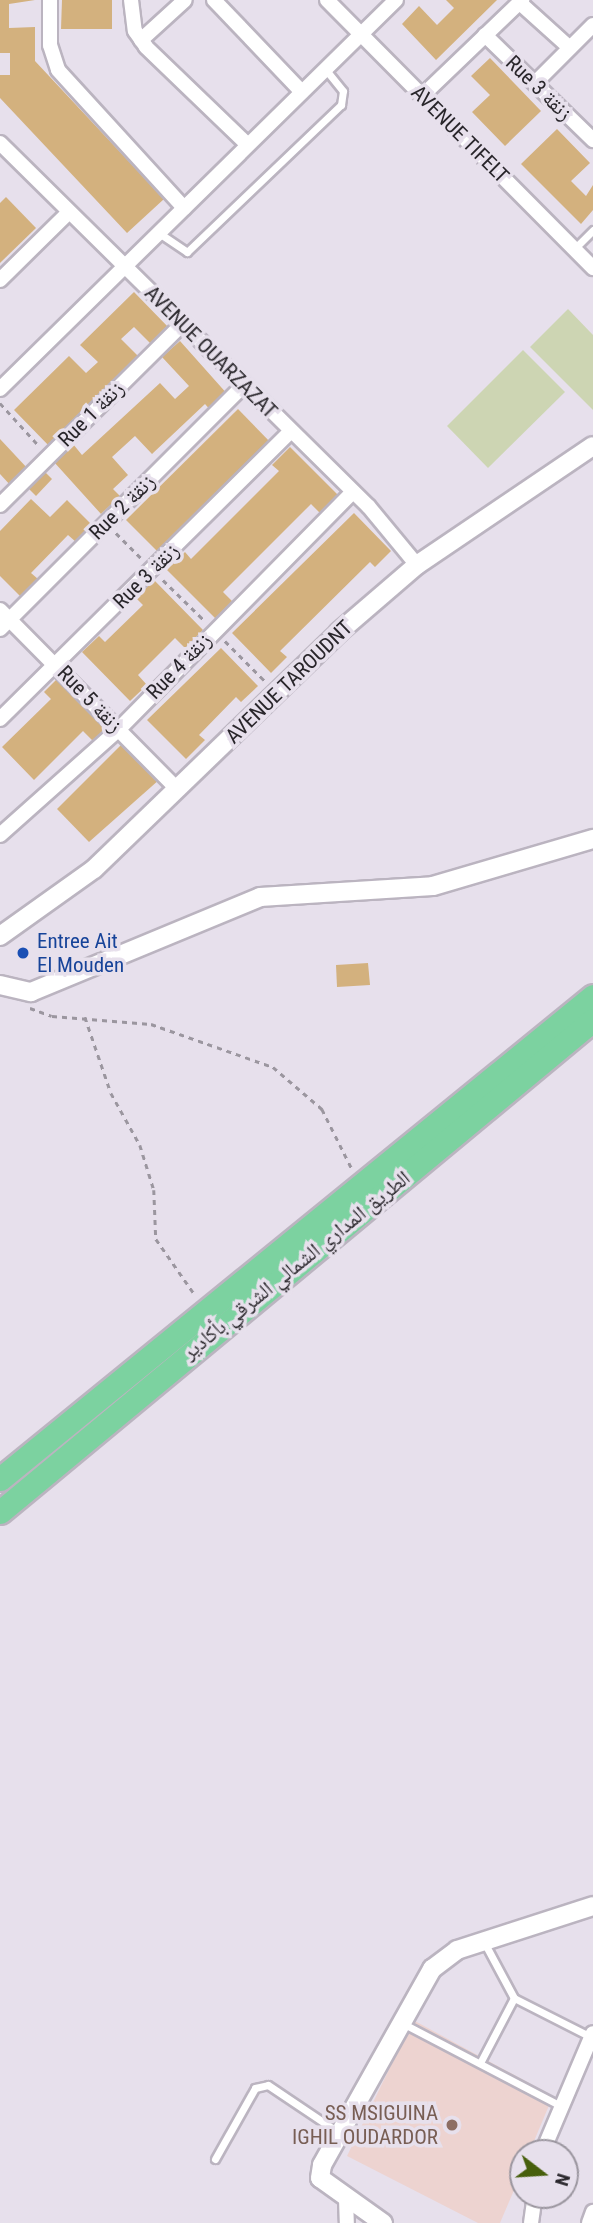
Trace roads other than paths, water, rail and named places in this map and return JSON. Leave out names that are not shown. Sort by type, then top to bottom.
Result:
[{"type":"highway","name":"الطريق المداري الشمالي الشرقي بأكادير","points":[[0,1479],[593,996]]},
{"type":"highway","name":"الطريق المداري الشمالي الشرقي بأكادير","points":[[0,1512],[593,1020]]},
{"type":"street","points":[[50,0],[50,45],[58,70],[184,208]]},
{"type":"street","points":[[131,0],[141,40],[248,145]]},
{"type":"street","points":[[141,40],[184,0]]},
{"type":"street","points":[[214,0],[302,92]]},
{"type":"street","name":"AVENUE TIFELT","points":[[327,0],[593,268]]},
{"type":"street","points":[[0,389],[396,0]]},
{"type":"street","points":[[422,96],[521,1],[570,48]]},
{"type":"street","points":[[535,83],[593,24]]},
{"type":"street","name":"Rue 3 زنقة","points":[[485,35],[593,140]]},
{"type":"street","points":[[581,36],[593,47]]},
{"type":"street","name":"AVENUE OUARZAZAT","points":[[0,143],[353,492],[417,565]]},
{"type":"street","points":[[0,280],[69,212]]},
{"type":"street","name":"Rue 1 زنقة","points":[[0,505],[182,324]]},
{"type":"street","name":"Rue 2 زنقة","points":[[3,619],[106,523],[244,385]]},
{"type":"street","name":"Rue 3 زنقة","points":[[0,719],[291,431]]},
{"type":"street","name":"AVENUE TAROUDNT","points":[[0,936],[77,884],[178,790],[276,692],[417,565],[593,446]]},
{"type":"street","name":"Rue 4 زنقة","points":[[0,835],[119,729],[353,492]]},
{"type":"street","name":"Rue 5 زنقة","points":[[3,619],[57,665],[178,790]]},
{"type":"street","points":[[0,985],[24,993],[260,897],[433,886],[593,839]]},
{"type":"street","points":[[383,2223],[345,2199],[320,2178],[338,2132],[398,2021],[444,1956],[593,1906]]},
{"type":"street","points":[[548,2139],[592,2035]]},
{"type":"street","points":[[345,2199],[347,2223]]},
{"type":"street","points":[[589,2223],[593,2212]]},
{"type":"lane","points":[[159,233],[187,253],[341,105],[343,91],[325,69]]},
{"type":"lane","points":[[574,249],[593,230]]},
{"type":"lane","points":[[485,1944],[514,1998],[592,2035]]},
{"type":"lane","points":[[480,2063],[514,1998]]},
{"type":"lane","points":[[398,2021],[561,2106]]},
{"type":"lane","points":[[215,2159],[255,2088],[268,2085],[338,2132]]},
{"type":"place","name":"Entree Ait El Mouden","points":[[23,953]]},
{"type":"place","name":"SS MSIGUINA IGHIL OUDARDOR","points":[[452,2125]]}]
